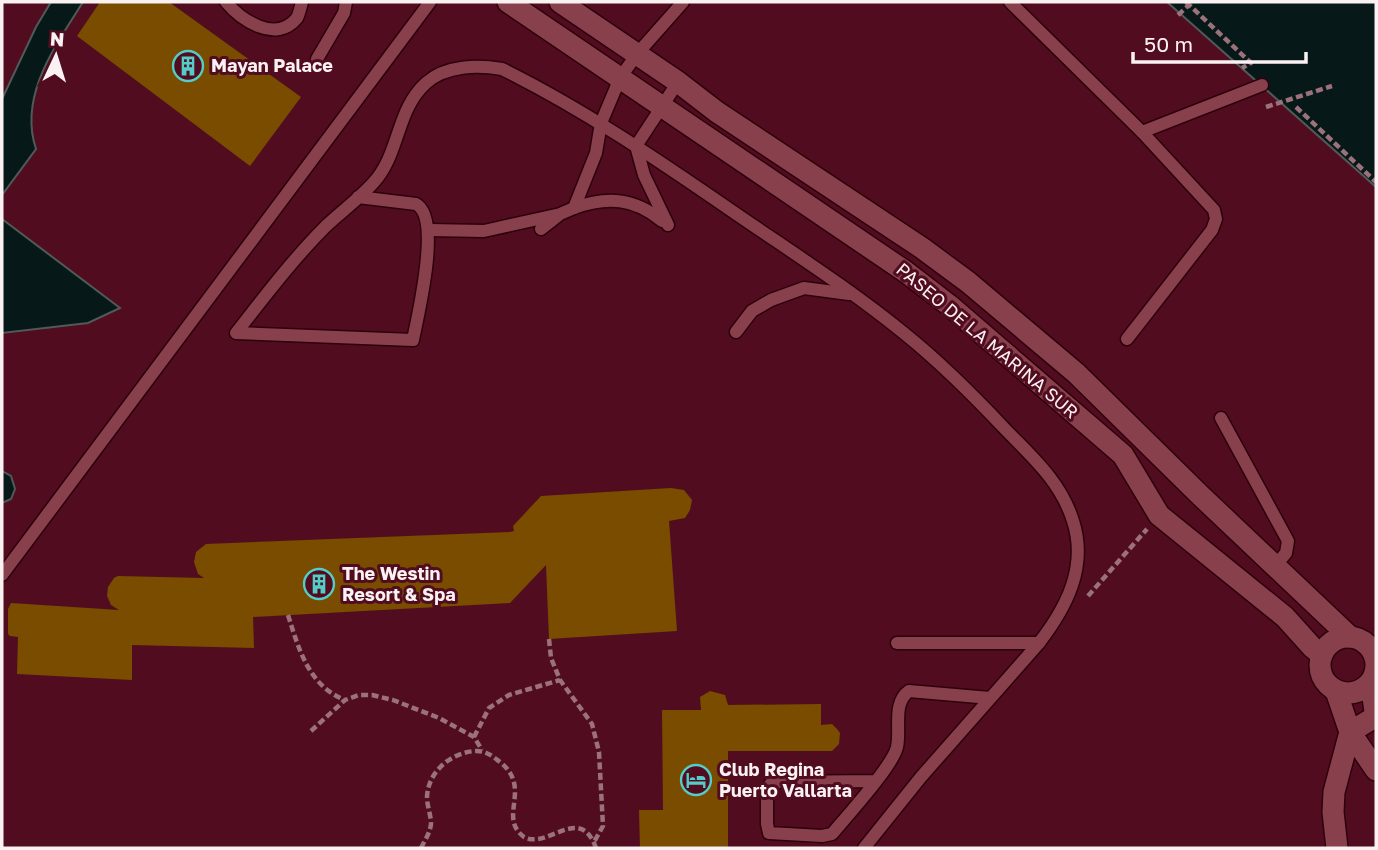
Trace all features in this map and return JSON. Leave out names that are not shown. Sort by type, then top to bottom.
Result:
[{"type":"street","name":"PASEO DE LA MARINA SUR","points":[[508,2],[906,272],[949,305],[1123,455],[1159,515],[1285,617],[1322,655],[1321,674],[1336,691],[1350,732],[1376,770]]},
{"type":"street","name":"PASEO DE LA MARINA SUR","points":[[560,2],[968,282],[1076,373],[1350,637],[1368,645],[1374,654],[1375,674],[1370,682]]},
{"type":"street","points":[[906,272],[922,248]]},
{"type":"street","points":[[949,305],[968,282]]},
{"type":"street","points":[[1322,655],[1331,643],[1350,637]]},
{"type":"street","points":[[1336,691],[1355,692],[1364,689],[1370,682]]},
{"type":"street","points":[[1337,848],[1334,792],[1350,732],[1376,718],[1370,682]]},
{"type":"lane","points":[[226,2],[237,15],[263,29],[282,29],[297,17],[302,2]]},
{"type":"lane","points":[[317,59],[344,13],[346,2]]},
{"type":"lane","points":[[2,575],[430,2]]},
{"type":"lane","points":[[574,208],[596,153],[601,123],[620,78],[637,54],[684,2]]},
{"type":"lane","points":[[1010,2],[1142,132],[1214,210],[1216,219],[1212,230],[1126,339]]},
{"type":"lane","points":[[358,197],[421,206],[429,230],[413,340],[236,333],[284,272],[328,225],[358,197],[376,181],[397,141],[403,114],[427,82],[462,67],[502,69],[601,123],[855,296],[906,335],[973,395],[1062,491],[1074,523],[1079,549],[1077,572],[1069,594],[1039,643],[921,777],[864,848]]},
{"type":"lane","points":[[429,230],[484,231],[559,214],[594,201],[614,199],[634,203],[652,212],[668,225],[644,175],[636,146],[678,82]]},
{"type":"lane","points":[[1142,132],[1262,85]]},
{"type":"lane","points":[[541,229],[559,214]]},
{"type":"lane","points":[[736,332],[752,311],[771,300],[804,288],[855,296]]},
{"type":"lane","points":[[1221,418],[1288,541],[1286,553],[1275,566]]},
{"type":"lane","points":[[897,643],[1039,643]]},
{"type":"lane","points":[[875,781],[772,782],[766,788],[766,824],[769,833],[822,836],[832,834],[875,781],[897,749],[900,707],[903,696],[909,691],[990,698]]},
{"type":"path","points":[[1178,15],[1187,3],[1251,63],[1242,68]]},
{"type":"path","points":[[1266,107],[1332,86]]},
{"type":"path","points":[[1296,107],[1376,181]]},
{"type":"path","points":[[1084,601],[1159,515]]},
{"type":"path","points":[[288,615],[303,660],[316,680],[332,695],[345,700]]},
{"type":"path","points":[[549,639],[551,658],[560,680],[592,724],[599,752],[603,826],[595,845]]},
{"type":"path","points":[[474,737],[489,708],[509,695],[560,680]]},
{"type":"path","points":[[311,731],[345,700],[359,695],[393,699],[439,718],[474,737],[482,751]]},
{"type":"path","points":[[421,848],[431,822],[428,789],[433,776],[460,753],[482,751],[509,769],[514,778],[513,819],[522,836],[531,842],[541,842],[564,830],[577,829],[588,833],[595,845]]},
{"type":"shaded area","points":[[51,2],[83,2],[52,53],[36,91],[32,129],[36,149],[2,195],[2,99],[36,27]]},
{"type":"shaded area","points":[[1167,2],[1376,2],[1376,187]]},
{"type":"shaded area","points":[[2,219],[120,308],[88,323],[2,333]]},
{"type":"shaded area","points":[[2,471],[11,476],[15,489],[11,499],[2,503]]},
{"type":"building","name":"Mayan Palace","points":[[100,2],[169,2],[301,97],[250,166],[77,36]]},
{"type":"building","name":"The Westin Resort & Spa","points":[[671,488],[684,490],[692,500],[685,518],[669,521],[677,631],[549,639],[546,565],[510,603],[253,617],[254,648],[132,645],[132,680],[17,674],[18,637],[8,634],[8,609],[11,603],[119,610],[111,605],[107,596],[108,587],[114,578],[204,578],[198,574],[194,562],[196,552],[206,544],[510,532],[514,531],[513,526],[541,496]]},
{"type":"building","name":"Club Regina Puerto Vallarta","points":[[710,691],[725,695],[728,705],[821,704],[821,725],[832,724],[837,729],[840,733],[839,744],[832,751],[728,751],[728,848],[640,848],[639,810],[663,810],[662,710],[701,710],[700,697]]},
{"type":"place","name":"Mayan Palace","points":[[188,66]]},
{"type":"place","name":"The Westin Resort & Spa","points":[[319,584]]},
{"type":"place","name":"Club Regina Puerto Vallarta","points":[[696,780]]}]
